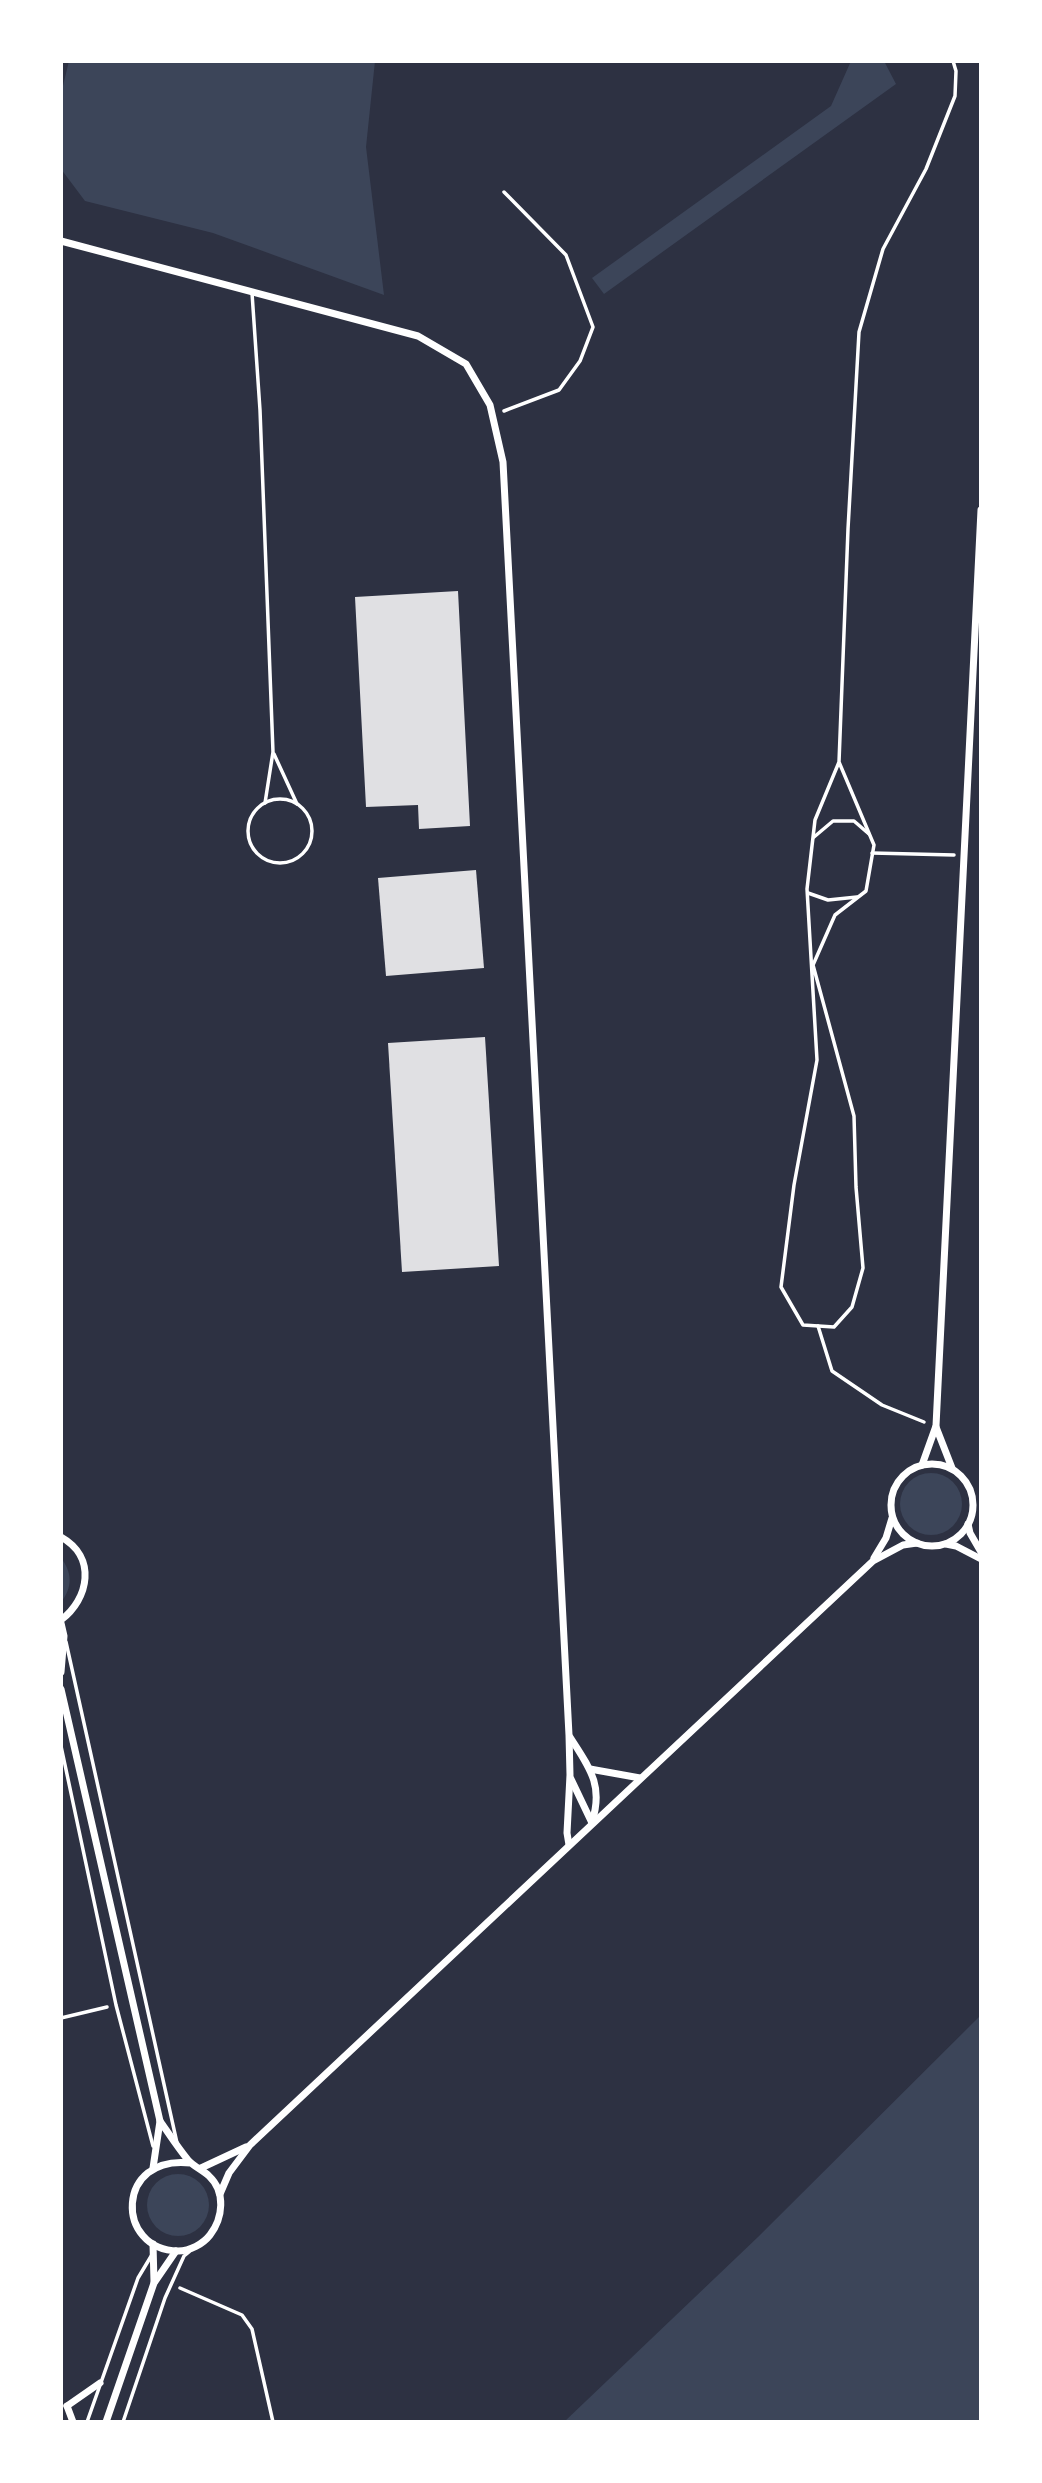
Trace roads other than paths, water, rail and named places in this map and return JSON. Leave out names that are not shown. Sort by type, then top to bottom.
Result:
[{"type":"street","points":[[61,241],[418,336],[466,364],[490,405],[503,461],[569,1735],[569,1845]]},
{"type":"street","points":[[922,1465],[936,1426],[981,510]]},
{"type":"street","points":[[936,1426],[952,1469]]},
{"type":"street","points":[[945,1544],[962,1532],[968,1523],[972,1512],[969,1487],[952,1469],[932,1464],[909,1470],[899,1479],[890,1504],[892,1518],[906,1538],[926,1546],[956,1546],[981,1559]]},
{"type":"street","points":[[873,1561],[886,1538],[892,1518]]},
{"type":"street","points":[[968,1523],[970,1533],[981,1552]]},
{"type":"street","points":[[61,1672],[64,1636],[61,1621],[80,1601],[85,1588],[82,1561],[76,1549],[63,1536]]},
{"type":"street","points":[[220,2194],[229,2173],[250,2145],[640,1778],[873,1561],[903,1545],[917,1543]]},
{"type":"street","points":[[61,1689],[160,2121],[191,2163]]},
{"type":"street","points":[[569,1735],[590,1769],[596,1788],[597,1805],[592,1823]]},
{"type":"street","points":[[590,1769],[640,1778]]},
{"type":"street","points":[[570,1776],[592,1823]]},
{"type":"street","points":[[153,2168],[160,2121]]},
{"type":"street","points":[[201,2168],[250,2145]]},
{"type":"street","points":[[153,2248],[176,2251],[195,2247],[207,2239],[217,2226],[221,2209],[220,2194],[212,2179],[201,2168],[191,2163],[171,2162],[153,2168],[140,2180],[135,2190],[132,2206],[139,2230],[153,2248],[154,2283]]},
{"type":"street","points":[[106,2422],[154,2283],[176,2251]]},
{"type":"street","points":[[73,2422],[64,2406],[100,2384]]},
{"type":"lane","points":[[252,291],[260,410],[273,752],[265,803]]},
{"type":"lane","points":[[273,752],[297,804],[311,820],[312,841],[301,857],[291,862],[277,864],[262,859],[252,848],[248,836],[248,825],[252,816],[265,803],[284,798],[297,804]]},
{"type":"lane","points":[[64,1636],[177,2146]]},
{"type":"lane","points":[[61,1746],[116,2005],[155,2153]]},
{"type":"lane","points":[[123,2422],[171,2284],[184,2256],[195,2247]]},
{"type":"lane","points":[[88,2422],[138,2278],[153,2248]]}]
